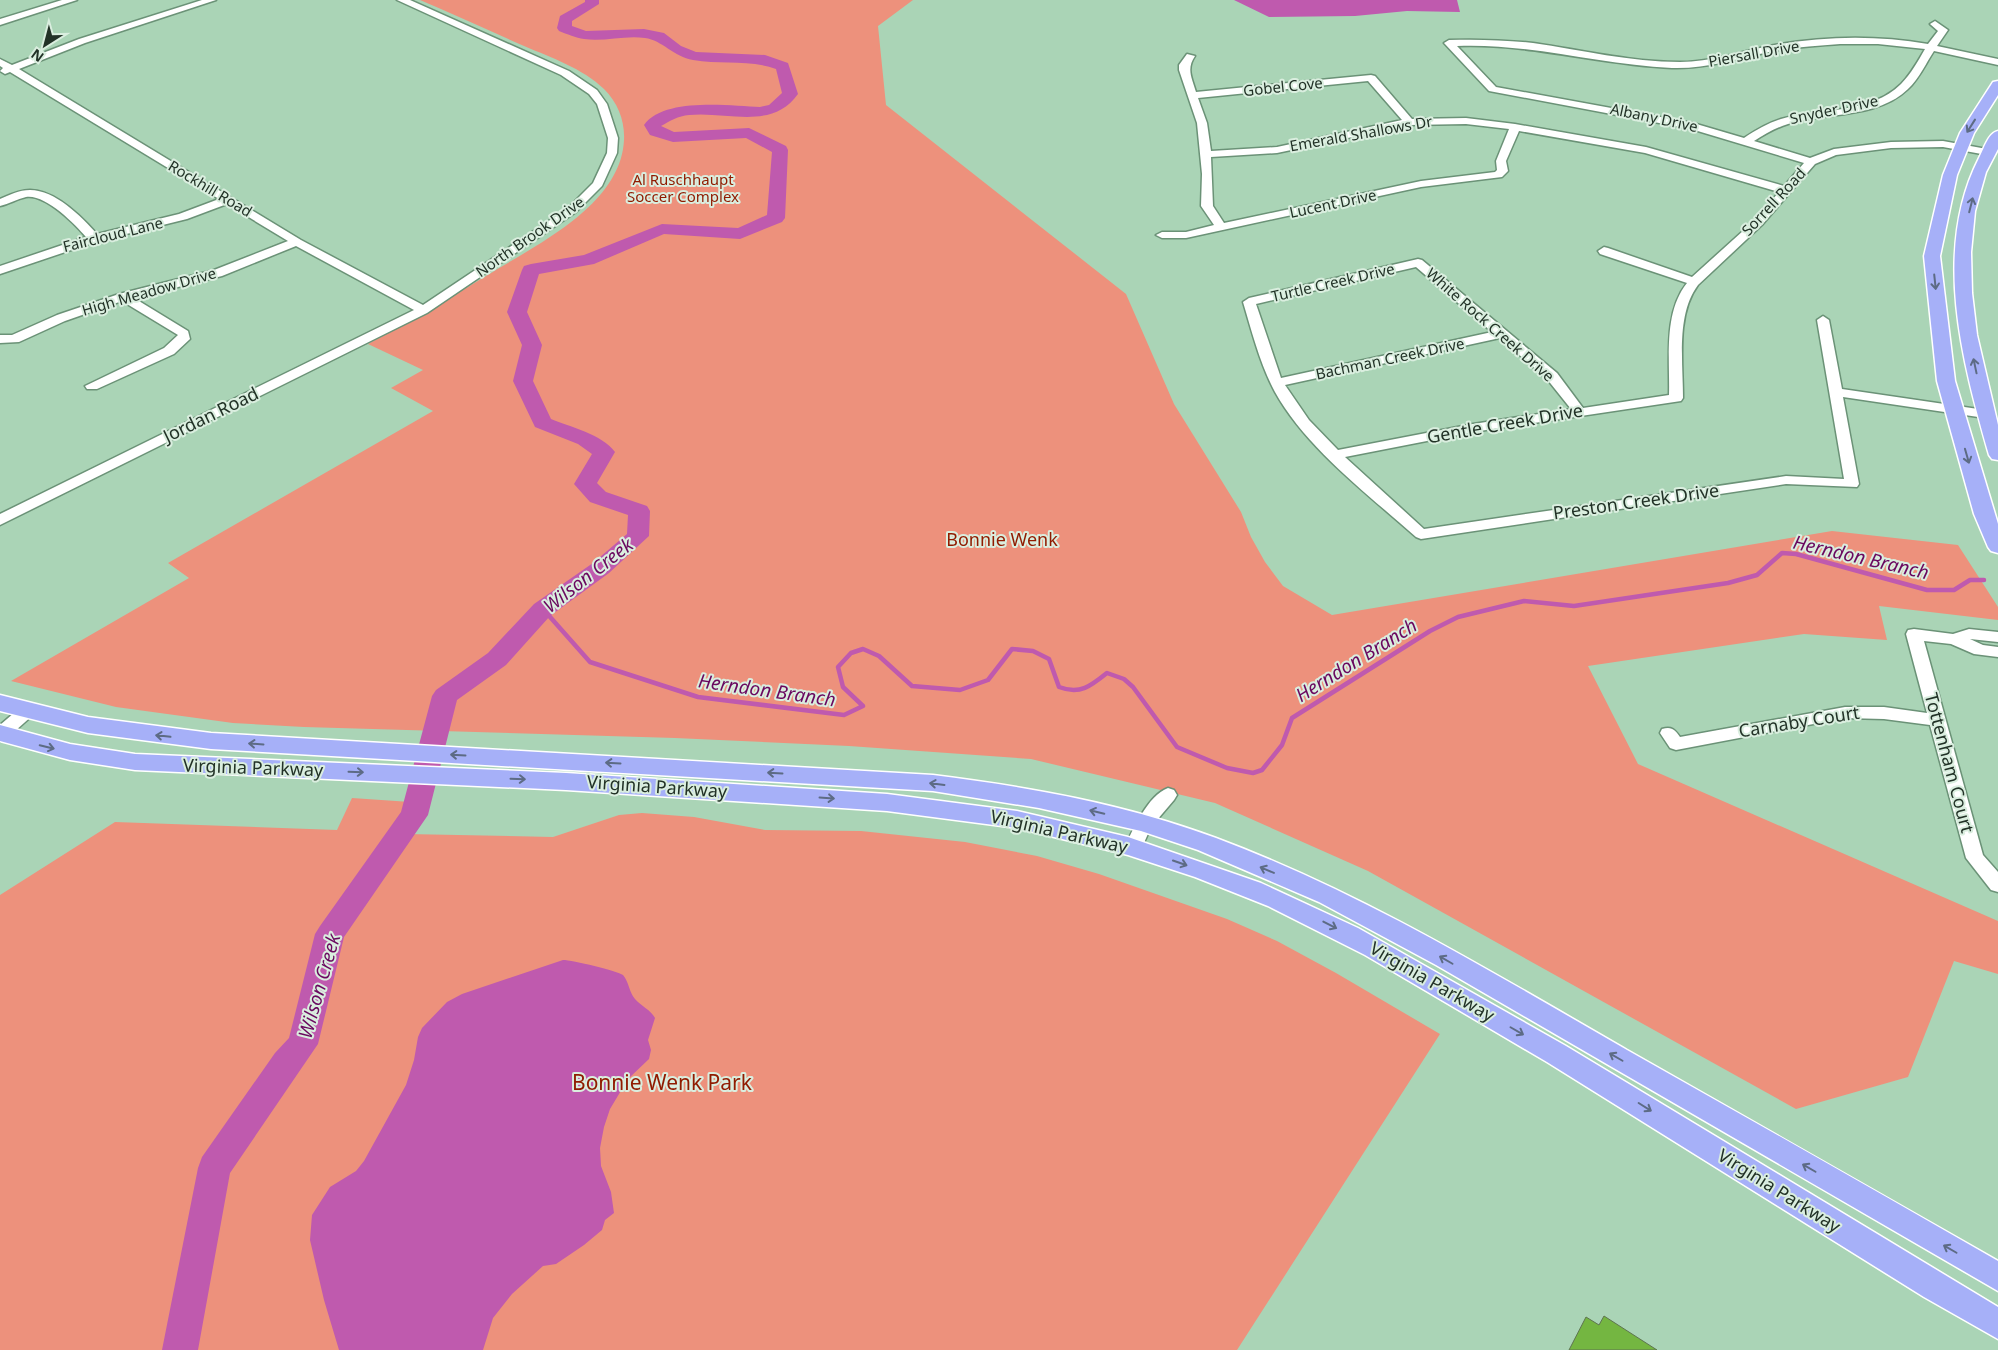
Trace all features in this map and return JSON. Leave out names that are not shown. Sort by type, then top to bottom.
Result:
[{"type":"main road","points":[[1998,85],[1967,134],[1950,174],[1932,256],[1946,381],[1984,514],[1998,547]]},
{"type":"main road","points":[[1998,135],[1987,152],[1977,181],[1967,219],[1962,261],[1966,323],[1985,414],[1998,455]]},
{"type":"main road","name":"Virginia Parkway","points":[[0,703],[88,726],[145,734],[555,770],[946,809],[1056,829],[1133,849],[1234,882],[1305,912],[1405,965],[1589,1072],[1876,1252],[1998,1324]]},
{"type":"main road","name":"Virginia Parkway","points":[[0,734],[46,747],[113,760],[198,766],[290,769],[555,770],[933,783],[1038,799],[1144,824],[1251,863],[1336,901],[1489,984],[1998,1277]]},
{"type":"main road","points":[[1474,1006],[1489,984]]},
{"type":"street","points":[[0,22],[72,0]]},
{"type":"street","points":[[5,71],[89,39],[211,0]]},
{"type":"street","name":"North Brook Drive","points":[[402,0],[560,70],[581,82],[602,104],[613,138],[612,152],[604,172],[586,198],[549,226],[422,310]]},
{"type":"street","name":"Snyder Drive","points":[[1747,141],[1754,134],[1788,118],[1857,107],[1889,97],[1904,87],[1943,30],[1935,24]]},
{"type":"street","name":"Piersall Drive","points":[[1493,89],[1449,42],[1489,41],[1523,44],[1636,62],[1672,65],[1716,63],[1774,48],[1847,40],[1878,40],[1930,47],[1998,62]]},
{"type":"street","points":[[1190,56],[1184,65],[1184,70],[1202,123],[1206,154],[1206,206],[1222,228]]},
{"type":"street","name":"Rockhill Road","points":[[0,62],[5,71],[297,242],[422,310]]},
{"type":"street","name":"Gobel Cove","points":[[1194,96],[1371,78],[1409,122]]},
{"type":"street","name":"Albany Drive","points":[[1493,89],[1621,111],[1693,126],[1811,162]]},
{"type":"street","name":"Emerald Shallows Dr","points":[[1206,154],[1277,150],[1409,122],[1454,120],[1515,127],[1646,150],[1788,191]]},
{"type":"street","name":"Lucent Drive","points":[[1162,235],[1186,236],[1421,184],[1503,172],[1501,160],[1515,127]]},
{"type":"street","name":"Sorrell Road","points":[[1676,398],[1678,313],[1684,296],[1694,282],[1758,223],[1788,191],[1811,162],[1834,152],[1865,148],[1943,144],[1987,152]]},
{"type":"street","points":[[0,203],[27,194],[39,195],[70,214],[94,238]]},
{"type":"street","name":"Faircloud Lane","points":[[0,270],[94,238],[183,217],[227,200]]},
{"type":"street","name":"High Meadow Drive","points":[[0,339],[14,339],[61,318],[122,297],[218,273],[297,242]]},
{"type":"street","points":[[1604,251],[1694,282]]},
{"type":"street","name":"Turtle Creek Drive","points":[[1278,383],[1272,372],[1249,302],[1418,263]]},
{"type":"street","name":"White Rock Creek Drive","points":[[1418,263],[1552,376],[1579,411]]},
{"type":"street","points":[[92,386],[168,351],[184,339],[184,334],[178,329],[122,297]]},
{"type":"street","name":"Jordan Road","points":[[0,520],[422,310]]},
{"type":"street","points":[[1823,320],[1836,392],[1985,414]]},
{"type":"street","name":"Bachman Creek Drive","points":[[1278,383],[1502,334]]},
{"type":"street","points":[[1278,383],[1290,404],[1335,456]]},
{"type":"street","name":"Preston Creek Drive","points":[[1335,456],[1421,534],[1786,480],[1852,484],[1836,392]]},
{"type":"street","name":"Gentle Creek Drive","points":[[1335,456],[1579,411],[1676,398]]},
{"type":"street","name":"Tottenham Court","points":[[1954,639],[1914,634],[1975,858],[1998,885]]},
{"type":"street","points":[[1954,639],[1969,634],[1998,637]]},
{"type":"street","points":[[1954,639],[1980,650],[1998,652]]},
{"type":"street","points":[[0,734],[27,711]]},
{"type":"street","name":"Carnaby Court","points":[[1668,733],[1676,744],[1832,714],[1858,712],[1886,712],[1936,720]]},
{"type":"street","points":[[1133,849],[1144,824],[1168,795]]},
{"type":"green space","points":[[420,0],[913,0],[878,26],[886,105],[1126,294],[1174,404],[1241,512],[1251,537],[1265,562],[1283,586],[1332,615],[1832,531],[1958,545],[1998,607],[1998,620],[1879,606],[1887,640],[1804,634],[1588,666],[1638,764],[1998,921],[1998,974],[1954,961],[1908,1077],[1796,1109],[1368,871],[1215,803],[1031,759],[849,746],[675,738],[304,727],[233,723],[116,707],[11,681],[189,578],[168,563],[433,411],[391,388],[423,370],[368,344],[442,303],[550,237],[572,222],[592,204],[608,185],[619,164],[624,133],[622,119],[617,106],[604,89],[586,75],[566,64]]},
{"type":"green space","name":"Bonnie Wenk Park","points":[[352,798],[425,803],[406,834],[553,837],[619,815],[642,813],[694,817],[765,830],[861,831],[965,842],[1037,856],[1099,874],[1227,919],[1277,941],[1440,1034],[1237,1350],[0,1350],[0,895],[115,822],[337,830]]},
{"type":"shaded area","points":[[1234,0],[1457,0],[1460,12],[1407,11],[1355,16],[1269,17]]},
{"type":"shaded area","points":[[563,960],[594,966],[623,975],[635,999],[655,1018],[648,1040],[651,1050],[649,1059],[628,1079],[610,1109],[604,1127],[600,1148],[601,1166],[611,1192],[614,1213],[605,1220],[602,1230],[584,1245],[556,1264],[543,1266],[512,1294],[493,1318],[483,1350],[339,1350],[324,1300],[310,1240],[312,1215],[330,1187],[356,1171],[364,1161],[406,1085],[422,1028],[447,1002],[462,994]]},
{"type":"building","points":[[1604,1316],[1657,1350],[1569,1350],[1586,1317],[1599,1325]]},
{"type":"waterway","name":"Wilson Creek","points":[[180,1350],[214,1168],[286,1063],[303,1044],[330,934],[414,815],[445,696],[497,659],[542,610],[601,568],[638,536],[639,511],[598,497],[585,484],[604,452],[585,440],[542,423],[523,381],[532,345],[517,312],[531,270],[588,260],[662,229],[740,234],[776,218],[780,150],[749,133],[673,137],[656,132],[652,125],[670,114],[690,110],[760,112],[774,109],[790,94],[783,66],[765,60],[739,57],[694,56],[676,49],[659,36],[644,33],[585,35],[564,28],[565,19],[592,4],[592,0]]},
{"type":"waterway","name":"Herndon Branch","points":[[543,609],[590,662],[698,697],[844,715],[863,706],[843,687],[838,667],[851,653],[863,649],[879,656],[912,686],[960,690],[988,680],[1012,649],[1033,651],[1049,659],[1059,687],[1079,690],[1096,682],[1107,673],[1124,679],[1133,687],[1177,747],[1227,768],[1253,773],[1262,770],[1282,745],[1292,718],[1430,631],[1458,617],[1524,601],[1574,606],[1728,583],[1757,575],[1782,553],[1796,554],[1927,590],[1954,590],[1970,580],[1984,580]]},
{"type":"park label","name":"Al Ruschhaupt Soccer Complex","points":[[683,188]]},
{"type":"park label","name":"Bonnie Wenk","points":[[1002,540]]}]
